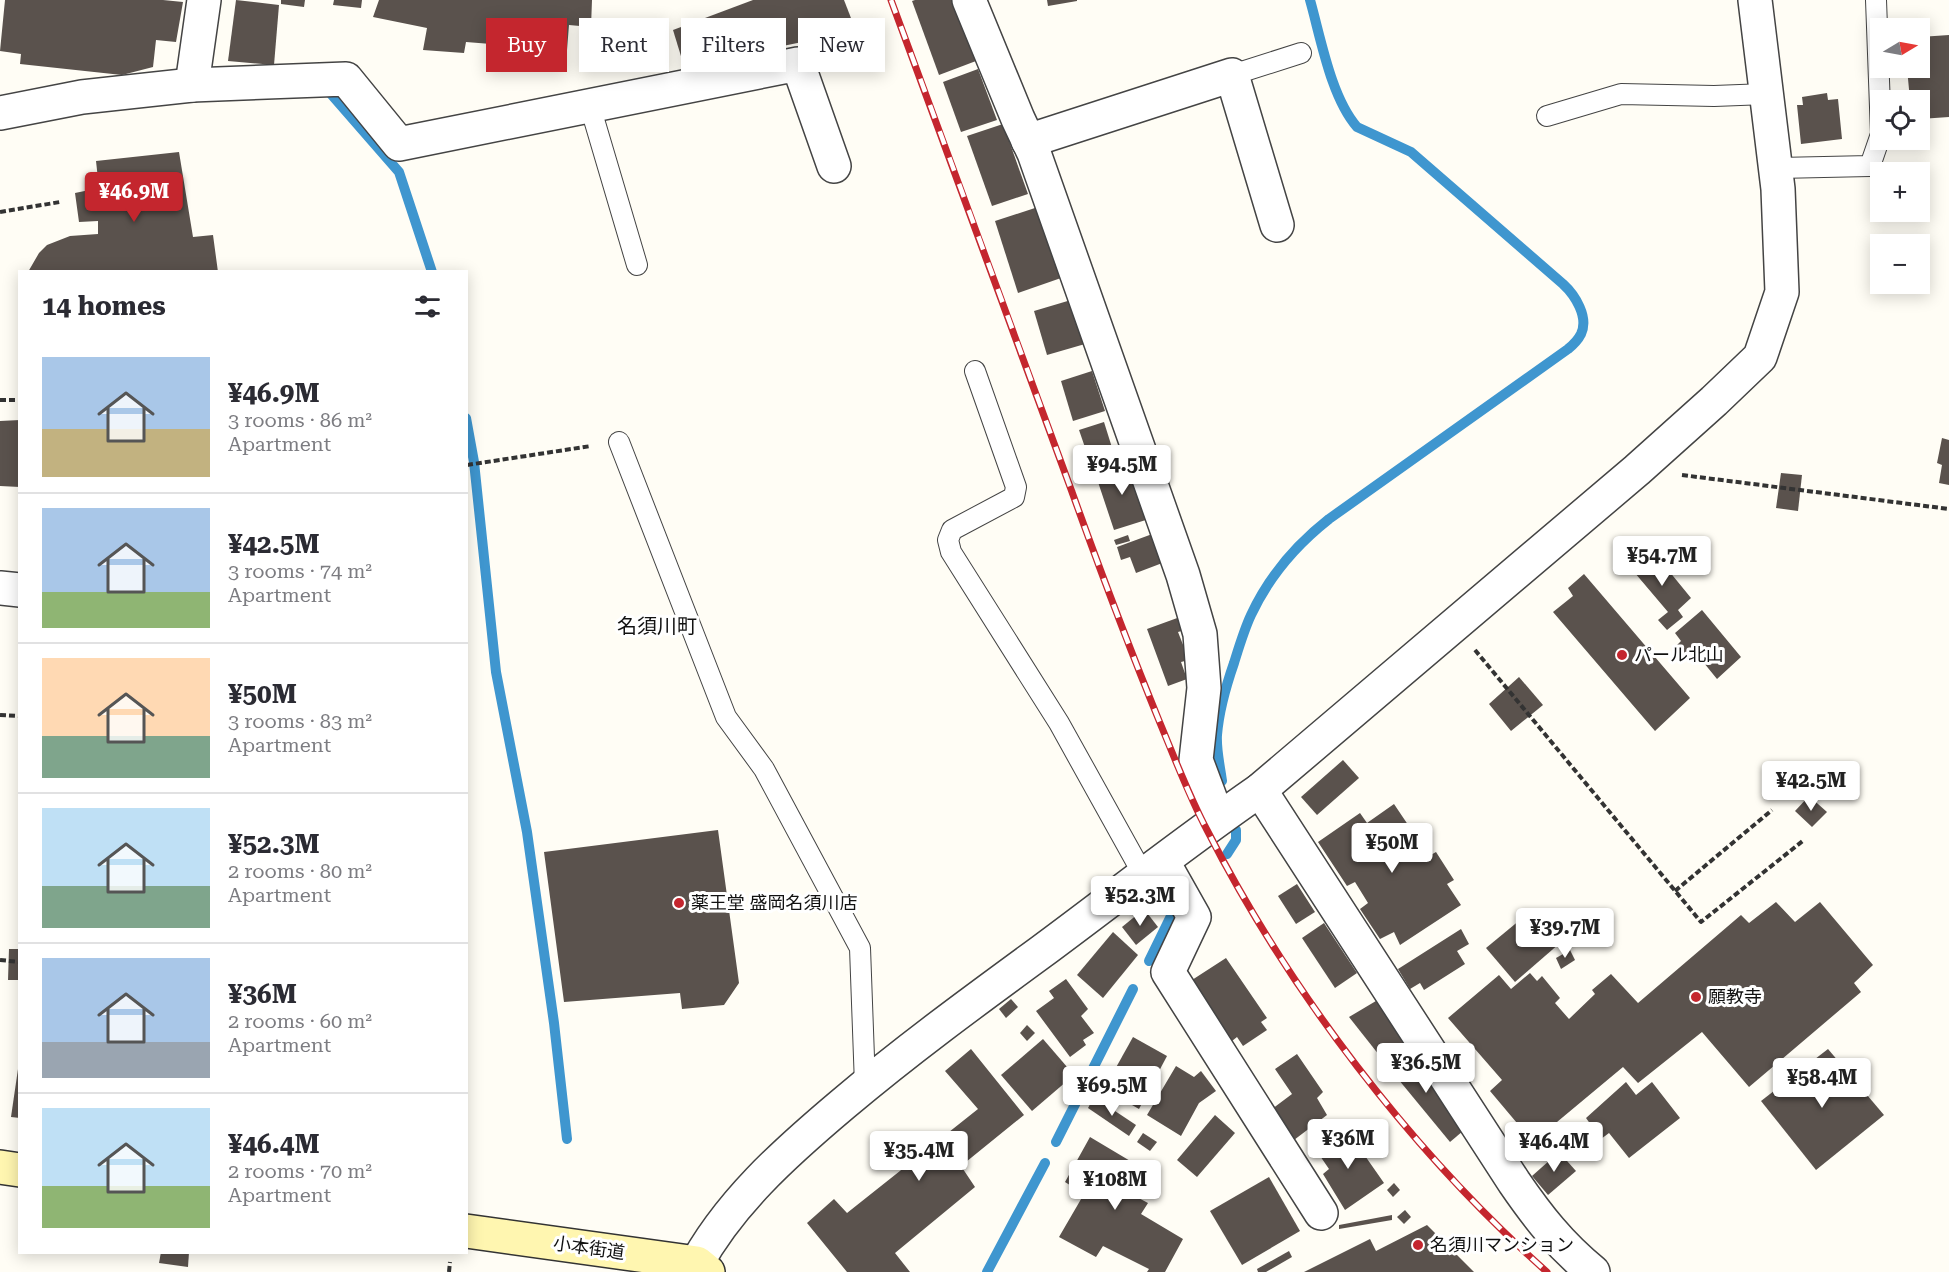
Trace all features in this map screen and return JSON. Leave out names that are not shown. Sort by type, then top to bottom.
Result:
[{"type":"street","points":[[192,85],[204,0]]},
{"type":"street","points":[[969,0],[1034,153],[1175,554],[1200,634],[1204,688],[1196,760],[1218,819]]},
{"type":"street","points":[[699,1269],[721,1224],[794,1145],[908,1049],[1260,790],[1637,470],[1760,357],[1782,292],[1778,189],[1755,0]]},
{"type":"street","points":[[0,113],[82,97],[192,85],[346,79],[399,144],[798,64],[834,166]]},
{"type":"street","points":[[1028,141],[1232,75],[1277,225]]},
{"type":"street","points":[[0,588],[18,590]]},
{"type":"street","points":[[1260,790],[1544,1225],[1572,1256],[1593,1272]]},
{"type":"street","points":[[1153,869],[1194,916],[1168,972],[1321,1213]]},
{"type":"street","points":[[0,1167],[18,1170]]},
{"type":"street","name":"小本街道","points":[[468,1231],[699,1269]]},
{"type":"lane","points":[[1775,168],[1870,166],[1881,134],[1876,0]]},
{"type":"lane","points":[[1232,75],[1301,53]]},
{"type":"lane","points":[[1548,116],[1621,94],[1714,96],[1766,94]]},
{"type":"lane","points":[[590,105],[637,265]]},
{"type":"lane","points":[[975,371],[1016,487],[1014,497],[952,530],[948,540],[951,552],[1153,869]]},
{"type":"lane","points":[[619,442],[726,717],[764,769],[860,948],[865,1085]]},
{"type":"path","points":[[0,212],[60,202]]},
{"type":"path","points":[[0,400],[18,400]]},
{"type":"path","points":[[468,465],[619,442]]},
{"type":"path","points":[[1637,470],[1949,509]]},
{"type":"path","points":[[1454,624],[1701,922],[1804,840]]},
{"type":"path","points":[[0,715],[18,716]]},
{"type":"path","points":[[1675,891],[1772,810]]},
{"type":"path","points":[[0,960],[18,962]]},
{"type":"path","points":[[449,1272],[450,1261]]},
{"type":"building","points":[[5,0],[183,2],[176,42],[156,40],[153,67],[122,75],[20,64],[21,54],[0,51]]},
{"type":"building","points":[[236,0],[279,5],[274,65],[228,61]]},
{"type":"building","points":[[281,0],[305,0],[304,7],[281,4]]},
{"type":"building","points":[[334,0],[362,0],[361,8],[333,5]]},
{"type":"building","points":[[379,0],[592,0],[591,18],[579,18],[579,26],[569,25],[567,50],[567,18],[486,18],[486,44],[466,42],[464,53],[423,50],[427,28],[373,17]]},
{"type":"building","points":[[753,0],[844,0],[851,18],[798,18],[798,43],[786,45],[786,18],[705,18]]},
{"type":"building","points":[[953,0],[976,61],[939,75],[912,1]]},
{"type":"building","points":[[1047,0],[1077,0],[1077,1],[1048,6]]},
{"type":"building","points":[[681,27],[681,56],[673,30]]},
{"type":"building","points":[[1949,35],[1949,117],[1930,118],[1930,90],[1909,90],[1908,78],[1930,78],[1930,36]]},
{"type":"building","points":[[978,69],[997,120],[961,132],[943,82]]},
{"type":"building","points":[[1827,93],[1828,100],[1838,99],[1842,139],[1801,144],[1797,105],[1803,105],[1802,97]]},
{"type":"building","points":[[1003,124],[1028,194],[992,206],[967,136]]},
{"type":"building","points":[[179,152],[193,237],[213,235],[218,270],[29,270],[39,253],[47,245],[70,236],[98,234],[98,221],[79,222],[75,193],[99,188],[96,161]]},
{"type":"building","points":[[1038,207],[1061,278],[1018,293],[995,221]]},
{"type":"building","points":[[1071,300],[1085,344],[1047,355],[1034,311]]},
{"type":"building","points":[[1092,371],[1105,411],[1073,421],[1061,381]]},
{"type":"building","points":[[18,420],[18,487],[0,486],[0,421]]},
{"type":"building","points":[[1104,422],[1114,454],[1090,462],[1079,430]]},
{"type":"building","points":[[1942,438],[1949,440],[1949,485],[1939,483],[1942,465],[1937,463]]},
{"type":"building","points":[[1128,461],[1149,519],[1114,530],[1095,473]]},
{"type":"building","points":[[1781,473],[1802,475],[1798,511],[1776,508]]},
{"type":"building","points":[[1155,533],[1165,562],[1136,573],[1130,557],[1121,560],[1117,547]]},
{"type":"building","points":[[1128,535],[1130,541],[1116,545],[1114,540]]},
{"type":"building","points":[[1651,549],[1691,598],[1678,610],[1683,617],[1667,630],[1658,620],[1668,612],[1629,566]]},
{"type":"building","name":"パール北山","points":[[1584,574],[1690,698],[1655,731],[1553,612],[1573,596],[1568,588]]},
{"type":"building","points":[[1702,610],[1741,657],[1717,679],[1695,652],[1686,658],[1676,646],[1681,641],[1675,633]]},
{"type":"building","points":[[1180,617],[1185,630],[1178,632],[1189,660],[1181,662],[1187,679],[1168,686],[1147,629]]},
{"type":"building","points":[[1519,677],[1543,705],[1511,731],[1489,704]]},
{"type":"building","points":[[1343,760],[1359,778],[1317,815],[1301,797]]},
{"type":"building","points":[[1809,796],[1827,812],[1812,827],[1795,811]]},
{"type":"building","points":[[1394,804],[1429,856],[1436,852],[1454,880],[1447,884],[1461,905],[1400,945],[1394,932],[1380,939],[1360,909],[1368,903],[1355,882],[1347,886],[1318,842],[1360,813],[1367,823]]},
{"type":"building","points":[[718,830],[739,983],[724,1005],[682,1009],[680,993],[564,1002],[544,852]]},
{"type":"building","points":[[1297,884],[1315,912],[1296,924],[1278,896]]},
{"type":"building","points":[[1158,898],[1166,910],[1161,915],[1152,903]]},
{"type":"building","points":[[1776,902],[1795,922],[1820,902],[1873,965],[1854,983],[1861,992],[1749,1087],[1702,1032],[1638,1083],[1623,1067],[1533,1142],[1490,1091],[1502,1080],[1448,1018],[1499,975],[1511,989],[1530,973],[1537,981],[1542,976],[1560,998],[1555,1003],[1569,1019],[1595,994],[1592,990],[1611,974],[1638,1003],[1741,915],[1749,923]]},
{"type":"building","points":[[1144,909],[1158,927],[1136,945],[1122,927]]},
{"type":"building","points":[[1532,910],[1560,943],[1515,982],[1486,948]]},
{"type":"building","points":[[1324,923],[1357,973],[1335,988],[1302,938]]},
{"type":"building","points":[[1461,929],[1469,944],[1457,951],[1465,964],[1424,990],[1420,983],[1410,989],[1398,969]]},
{"type":"building","points":[[1113,932],[1138,955],[1103,998],[1077,975]]},
{"type":"building","points":[[9,949],[18,949],[18,980],[8,980]]},
{"type":"building","points":[[1570,950],[1575,960],[1561,969],[1556,958]]},
{"type":"building","points":[[1226,958],[1267,1018],[1261,1022],[1267,1030],[1243,1046],[1237,1037],[1232,1041],[1192,980]]},
{"type":"building","points":[[1066,979],[1088,1009],[1081,1016],[1094,1033],[1083,1040],[1086,1045],[1070,1057],[1036,1011],[1054,998],[1049,991]]},
{"type":"building","points":[[1381,998],[1409,1043],[1383,1060],[1349,1017]]},
{"type":"building","points":[[1011,999],[1018,1007],[1006,1018],[999,1009]]},
{"type":"building","points":[[1027,1025],[1035,1033],[1027,1041],[1020,1033]]},
{"type":"building","points":[[1133,1037],[1167,1056],[1139,1109],[1104,1089]]},
{"type":"building","points":[[1043,1039],[1074,1075],[1032,1111],[1001,1075]]},
{"type":"building","points":[[971,1049],[1024,1115],[961,1166],[975,1187],[895,1253],[910,1272],[847,1272],[807,1223],[834,1199],[847,1213],[978,1109],[945,1071]]},
{"type":"building","points":[[1828,1049],[1884,1115],[1816,1170],[1761,1101]]},
{"type":"building","points":[[1413,1050],[1463,1131],[1450,1142],[1389,1068]]},
{"type":"building","points":[[1297,1054],[1323,1092],[1317,1098],[1327,1115],[1294,1140],[1272,1109],[1292,1094],[1275,1069]]},
{"type":"building","points":[[1176,1066],[1194,1077],[1201,1071],[1216,1091],[1199,1103],[1181,1136],[1147,1115]]},
{"type":"building","points":[[18,1069],[18,1118],[11,1117]]},
{"type":"building","points":[[1626,1082],[1636,1095],[1652,1082],[1680,1118],[1629,1158],[1609,1133],[1601,1139],[1586,1118]]},
{"type":"building","points":[[1094,1097],[1136,1125],[1129,1136],[1088,1108]]},
{"type":"building","points":[[1215,1115],[1235,1133],[1197,1177],[1177,1160]]},
{"type":"building","points":[[1347,1130],[1384,1183],[1345,1210],[1323,1174],[1329,1169],[1316,1150]]},
{"type":"building","points":[[1143,1133],[1157,1142],[1150,1151],[1137,1142]]},
{"type":"building","points":[[1090,1137],[1147,1171],[1133,1195],[1148,1203],[1141,1214],[1183,1239],[1165,1272],[1147,1272],[1149,1269],[1103,1246],[1096,1257],[1059,1237],[1084,1194],[1065,1182]]},
{"type":"building","points":[[1559,1152],[1576,1171],[1548,1195],[1532,1176]]},
{"type":"building","points":[[1269,1177],[1300,1231],[1242,1265],[1210,1211]]},
{"type":"building","points":[[1394,1183],[1400,1190],[1393,1197],[1387,1190]]},
{"type":"building","points":[[1405,1210],[1411,1217],[1404,1224],[1397,1217]]},
{"type":"building","points":[[1392,1215],[1392,1220],[1339,1229],[1339,1225]]},
{"type":"building","name":"名須川マンション","points":[[1427,1225],[1474,1272],[1304,1272],[1370,1239],[1376,1251]]},
{"type":"building","points":[[1289,1251],[1292,1257],[1266,1272],[1258,1272],[1257,1269]]},
{"type":"building","points":[[161,1254],[189,1254],[188,1267],[159,1263]]},
{"type":"waterway","points":[[1222,781],[1217,735],[1226,689],[1251,615],[1266,587],[1284,562],[1305,539],[1329,519],[1568,349],[1581,334],[1583,327],[1580,307],[1563,284],[1411,152],[1357,127],[1348,115],[1334,84],[1310,0]]},
{"type":"waterway","points":[[331,94],[399,172],[431,270]]},
{"type":"waterway","points":[[468,429],[474,462],[496,672],[527,832],[554,1023],[567,1139]]},
{"type":"waterway","points":[[1227,854],[1236,840],[1236,830]]},
{"type":"waterway","points":[[1149,961],[1172,914]]},
{"type":"waterway","points":[[1056,1142],[1133,989]]},
{"type":"waterway","points":[[987,1272],[1045,1163]]},
{"type":"railway","points":[[891,0],[1115,608],[1177,764],[1207,830],[1276,950],[1315,1009],[1357,1066],[1448,1175],[1547,1272]]},
{"type":"place","name":"パール北山","points":[[1622,655]]},
{"type":"place","name":"薬王堂 盛岡名須川店","points":[[679,903]]},
{"type":"place","name":"願教寺","points":[[1696,997]]},
{"type":"place","name":"名須川マンション","points":[[1418,1245]]},
{"type":"district","name":"名須川町","points":[[657,626]]}]
